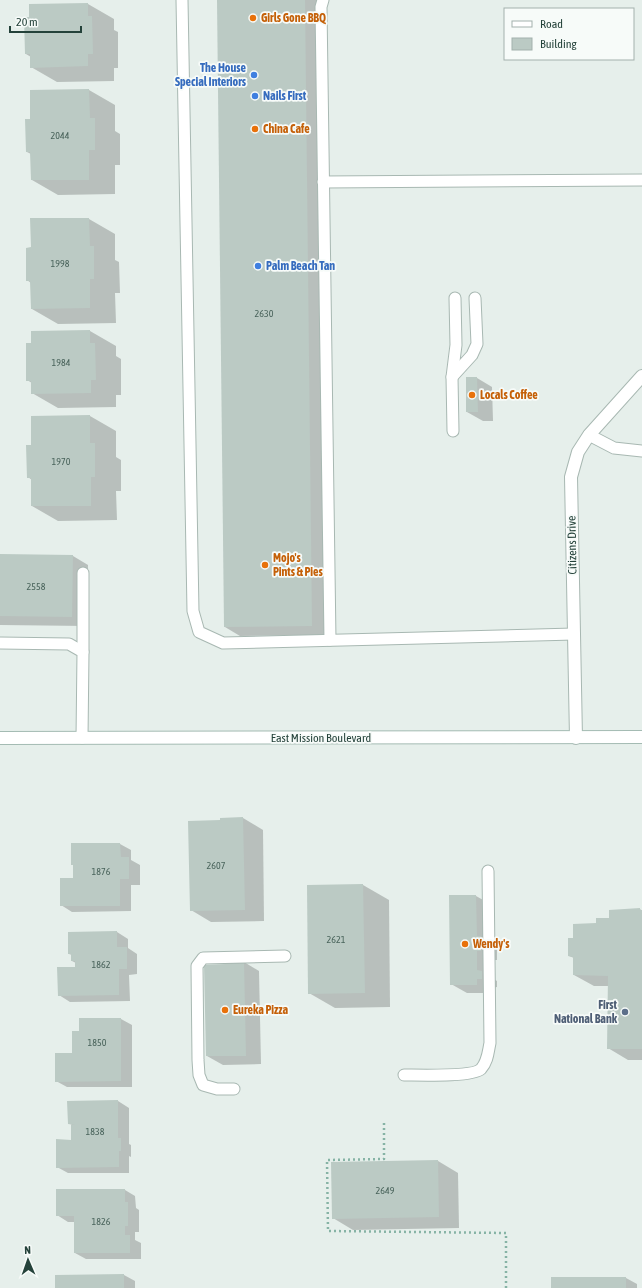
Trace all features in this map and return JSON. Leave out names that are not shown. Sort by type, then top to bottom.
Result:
[{"type":"main road","name":"Citizens Drive","points":[[576,738],[571,477],[578,452],[589,435],[642,376]]},
{"type":"main road","name":"East Mission Boulevard","points":[[0,738],[642,737]]},
{"type":"lane","points":[[182,0],[193,611],[199,632],[223,643],[574,634]]},
{"type":"lane","points":[[323,0],[321,7],[330,640]]},
{"type":"lane","points":[[323,182],[642,180]]},
{"type":"lane","points":[[453,431],[452,377],[456,345],[455,298]]},
{"type":"lane","points":[[452,377],[472,356],[477,344],[475,298]]},
{"type":"lane","points":[[589,435],[614,448],[624,450],[642,450]]},
{"type":"lane","points":[[82,738],[83,573]]},
{"type":"lane","points":[[0,643],[69,644],[83,652]]},
{"type":"lane","points":[[404,1075],[467,1074],[480,1070],[487,1059],[490,1043],[488,871]]},
{"type":"lane","points":[[234,1089],[216,1090],[203,1085],[199,1075],[197,966],[203,958],[285,956]]},
{"type":"path","points":[[384,1123],[384,1159],[327,1160],[328,1230],[506,1233],[506,1288]]},
{"type":"building","points":[[217,0],[305,0],[312,626],[224,627]]},
{"type":"building","points":[[88,3],[88,16],[92,16],[93,54],[88,54],[88,66],[30,68],[30,54],[25,54],[24,17],[29,17],[29,4]]},
{"type":"building","points":[[89,89],[90,118],[95,118],[95,150],[89,150],[89,180],[31,180],[30,152],[26,152],[25,119],[30,119],[30,90]]},
{"type":"building","points":[[30,218],[89,218],[90,246],[94,246],[94,279],[90,279],[90,308],[31,309],[30,281],[26,281],[26,248],[31,247]]},
{"type":"building","points":[[90,330],[90,343],[95,343],[96,380],[91,380],[91,393],[31,394],[31,381],[26,381],[26,343],[31,343],[31,331]]},
{"type":"building","name":"Locals Coffee","points":[[466,377],[477,377],[478,412],[466,412]]},
{"type":"building","points":[[90,415],[90,443],[95,443],[95,477],[91,477],[91,506],[31,506],[31,478],[27,478],[26,445],[31,445],[31,416]]},
{"type":"building","points":[[0,554],[73,555],[72,617],[0,616]]},
{"type":"building","points":[[243,817],[245,910],[190,911],[188,821],[220,820],[220,818]]},
{"type":"building","points":[[71,843],[120,843],[121,857],[129,857],[129,879],[120,879],[120,906],[60,906],[60,878],[73,878],[73,865],[71,865]]},
{"type":"building","points":[[363,884],[365,993],[308,994],[307,885]]},
{"type":"building","name":"Wendy's","points":[[449,895],[476,895],[477,936],[481,936],[481,951],[477,951],[477,970],[482,971],[482,979],[477,979],[477,985],[450,985]]},
{"type":"building","name":"First National Bank","points":[[640,908],[640,910],[642,910],[642,1049],[607,1049],[608,976],[573,975],[573,957],[568,956],[568,938],[573,938],[573,924],[596,923],[596,918],[609,918],[609,910]]},
{"type":"building","points":[[117,931],[117,947],[127,947],[127,969],[119,969],[119,995],[58,996],[57,967],[75,967],[75,961],[71,961],[71,954],[68,954],[68,932]]},
{"type":"building","name":"Eureka Pizza","points":[[225,961],[244,961],[246,1056],[206,1056],[204,965],[225,964]]},
{"type":"building","points":[[79,1018],[121,1018],[121,1081],[55,1082],[55,1053],[72,1053],[72,1031],[79,1031]]},
{"type":"building","points":[[118,1100],[118,1138],[121,1138],[119,1167],[56,1168],[56,1139],[71,1140],[71,1125],[75,1125],[68,1124],[67,1101]]},
{"type":"building","points":[[438,1160],[439,1217],[332,1219],[331,1162]]},
{"type":"building","points":[[56,1189],[125,1189],[125,1202],[128,1202],[128,1226],[125,1226],[125,1235],[130,1235],[130,1253],[74,1253],[74,1216],[56,1216]]},
{"type":"building","points":[[124,1274],[124,1288],[55,1288],[55,1275]]},
{"type":"building","points":[[551,1277],[626,1277],[626,1288],[551,1288]]},
{"type":"place","name":"Girls Gone BBQ","points":[[253,18]]},
{"type":"place","name":"The House Special Interiors","points":[[254,75]]},
{"type":"place","name":"Nails First","points":[[255,96]]},
{"type":"place","name":"China Cafe","points":[[255,129]]},
{"type":"place","name":"Palm Beach Tan","points":[[258,266]]},
{"type":"place","name":"Locals Coffee","points":[[472,395]]},
{"type":"place","name":"Mojo's Pints & Pies","points":[[265,565]]},
{"type":"place","name":"Wendy's","points":[[465,944]]},
{"type":"place","name":"Eureka Pizza","points":[[225,1010]]},
{"type":"place","name":"First National Bank","points":[[625,1012]]}]
